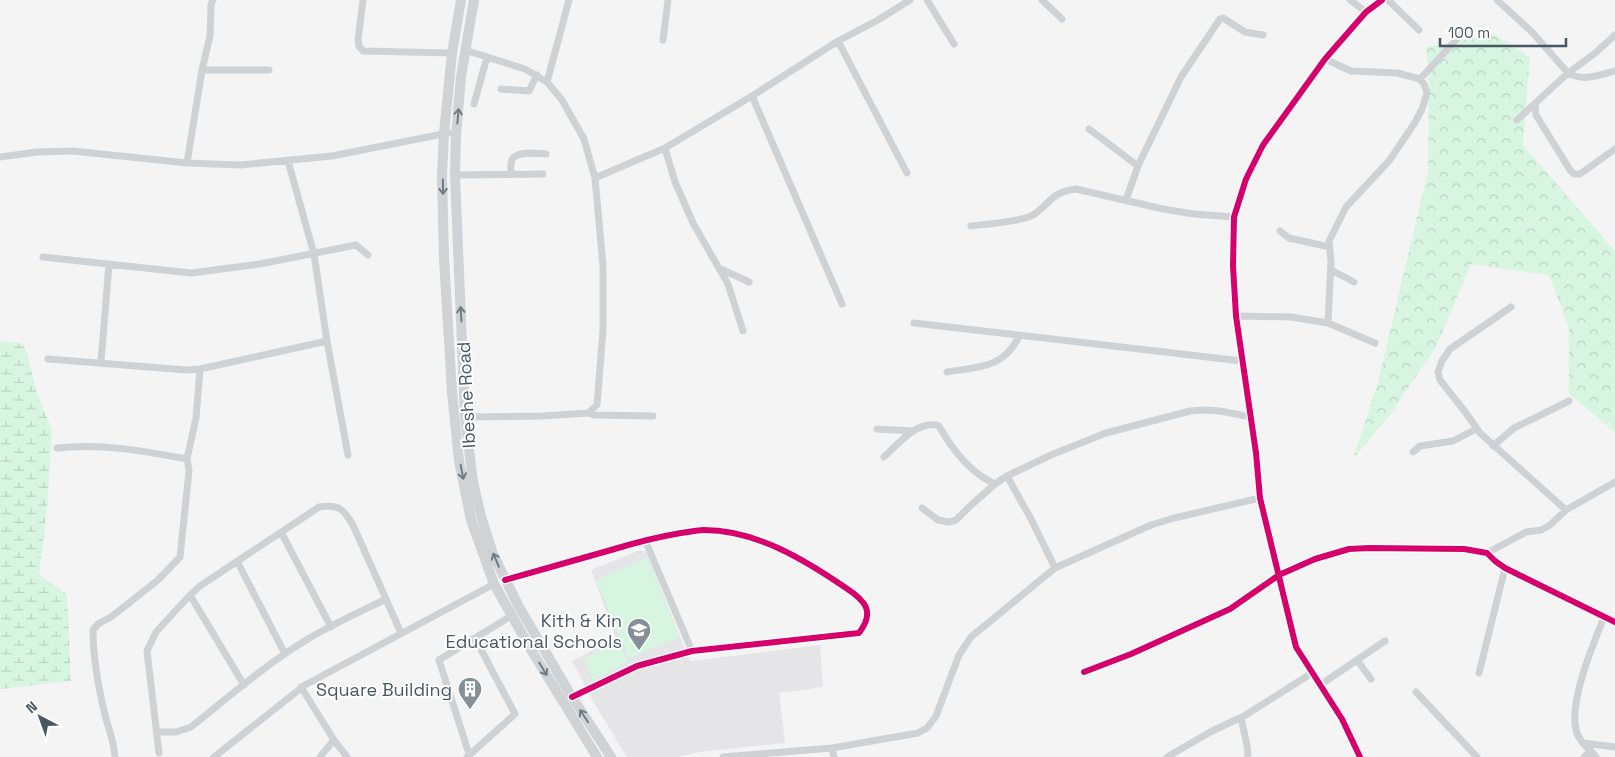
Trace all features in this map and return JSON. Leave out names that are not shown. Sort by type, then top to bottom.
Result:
[{"type":"main road","name":"Ibeshe Road","points":[[461,0],[452,53],[442,176],[444,258],[452,392],[460,461],[471,520],[494,584],[511,616],[597,757]]},
{"type":"main road","name":"Ibeshe Road","points":[[474,0],[461,77],[455,174],[465,417],[473,482],[493,554],[505,580],[572,697],[611,757]]},
{"type":"street","points":[[187,163],[202,70],[210,36],[211,4],[213,0]]},
{"type":"street","points":[[362,0],[358,40],[359,46],[363,51],[452,53]]},
{"type":"street","points":[[548,82],[569,0]]},
{"type":"street","points":[[663,40],[668,0]]},
{"type":"street","points":[[595,178],[665,148],[752,96],[838,41],[878,20],[910,0]]},
{"type":"street","points":[[927,0],[954,44]]},
{"type":"street","points":[[1042,0],[1062,19]]},
{"type":"street","points":[[1350,0],[1366,12]]},
{"type":"street","points":[[1360,757],[1342,720],[1296,647],[1260,498],[1251,417],[1236,316],[1233,266],[1234,217],[1246,179],[1262,146],[1325,59],[1366,12],[1382,0]]},
{"type":"street","points":[[1388,0],[1419,30]]},
{"type":"street","points":[[1497,0],[1532,32],[1568,73],[1575,77],[1585,78],[1615,72]]},
{"type":"street","points":[[1126,200],[1138,166],[1181,77],[1220,19],[1223,18],[1245,32],[1263,36]]},
{"type":"street","points":[[1420,79],[1465,30]]},
{"type":"street","points":[[1517,120],[1568,73],[1594,54],[1615,35]]},
{"type":"street","points":[[838,41],[907,174]]},
{"type":"street","points":[[465,50],[525,69],[548,82],[562,100],[584,139],[595,178],[603,266],[603,322],[597,405],[588,413]]},
{"type":"street","points":[[474,104],[487,57]]},
{"type":"street","points":[[1325,59],[1351,72],[1397,73],[1420,79],[1427,93],[1422,109],[1414,124],[1389,161],[1346,207],[1329,241],[1331,270],[1328,323]]},
{"type":"street","points":[[202,70],[269,70]]},
{"type":"street","points":[[500,89],[529,91],[537,75]]},
{"type":"street","points":[[752,96],[842,304]]},
{"type":"street","points":[[1535,105],[1536,115],[1574,174],[1580,174],[1615,149]]},
{"type":"street","points":[[1090,129],[1138,166]]},
{"type":"street","points":[[0,158],[37,152],[73,151],[187,163],[240,165],[332,156],[444,133],[456,134]]},
{"type":"street","points":[[665,148],[675,182],[693,223],[732,294],[743,331]]},
{"type":"street","points":[[511,174],[514,157],[520,154],[546,154]]},
{"type":"street","points":[[288,161],[314,254],[327,341],[348,456]]},
{"type":"street","points":[[455,174],[543,174]]},
{"type":"street","points":[[971,226],[1024,218],[1032,215],[1064,191],[1076,189],[1162,210],[1234,217]]},
{"type":"street","points":[[1280,231],[1289,238],[1330,248]]},
{"type":"street","points":[[43,256],[191,273],[260,264],[356,245],[368,255]]},
{"type":"street","points":[[101,362],[109,264]]},
{"type":"street","points":[[718,267],[749,282]]},
{"type":"street","points":[[1331,270],[1354,282]]},
{"type":"street","points":[[1511,307],[1450,349],[1442,361],[1438,372],[1440,380],[1476,429],[1566,510]]},
{"type":"street","points":[[1236,316],[1290,317],[1328,323],[1375,344]]},
{"type":"street","points":[[914,323],[1242,361]]},
{"type":"street","points":[[947,372],[992,364],[1003,357],[1014,346],[1019,336]]},
{"type":"street","points":[[48,359],[186,370],[200,369],[327,341]]},
{"type":"street","points":[[115,757],[114,744],[100,687],[93,630],[98,624],[111,617],[158,580],[180,557],[189,471],[187,459],[196,418],[200,369]]},
{"type":"street","points":[[1493,446],[1514,428],[1569,401]]},
{"type":"street","points":[[922,508],[938,520],[948,522],[956,520],[995,484],[1007,476],[1106,433],[1190,411],[1220,411],[1251,417]]},
{"type":"street","points":[[465,417],[544,416],[588,413],[594,415],[653,416]]},
{"type":"street","points":[[884,457],[913,431],[932,424],[939,426],[946,438],[973,469],[985,479],[995,484]]},
{"type":"street","points":[[877,429],[913,431]]},
{"type":"street","points":[[1413,452],[1420,446],[1452,441],[1476,429]]},
{"type":"street","points":[[57,448],[85,446],[120,448],[187,459]]},
{"type":"street","points":[[1007,476],[1055,568]]},
{"type":"street","points":[[1487,553],[1526,532],[1541,530],[1550,525],[1566,510],[1615,482]]},
{"type":"street","points":[[722,757],[832,748],[918,733],[927,728],[936,716],[959,655],[971,637],[1055,568],[1151,525],[1260,498]]},
{"type":"street","points":[[159,753],[147,651],[156,632],[190,595],[237,561],[319,507],[332,505],[345,512],[353,525],[401,632]]},
{"type":"street","points":[[505,580],[645,540],[703,530],[733,533],[757,539],[814,566],[864,602],[867,609],[868,618],[859,632],[692,651],[637,666],[572,697]]},
{"type":"street","points":[[281,532],[331,627]]},
{"type":"street","points":[[645,540],[692,651]]},
{"type":"street","points":[[1084,672],[1131,654],[1230,609],[1279,575],[1315,559],[1349,549],[1464,549],[1487,553],[1505,568],[1615,622]]},
{"type":"street","points":[[237,561],[285,654]]},
{"type":"street","points":[[1478,673],[1505,568]]},
{"type":"street","points":[[214,757],[301,688],[401,632],[494,584]]},
{"type":"street","points":[[190,595],[244,685]]},
{"type":"street","points":[[157,732],[176,732],[191,727],[285,654],[308,639],[386,599]]},
{"type":"street","points":[[475,638],[515,714],[468,756],[439,660],[475,638],[511,616]]},
{"type":"street","points":[[1584,757],[1594,754],[1583,743],[1577,733],[1574,716],[1582,679],[1604,617]]},
{"type":"street","points":[[1320,684],[1385,641]]},
{"type":"street","points":[[1357,660],[1371,679]]},
{"type":"street","points":[[1167,757],[1241,718],[1312,673]]},
{"type":"street","points":[[301,688],[347,757]]},
{"type":"street","points":[[1416,692],[1477,757]]},
{"type":"street","points":[[1241,718],[1248,757]]},
{"type":"street","points":[[320,757],[334,740]]},
{"type":"street","points":[[1583,743],[1615,747]]},
{"type":"street","points":[[832,748],[834,757]]},
{"type":"shaded area","name":"Kith & Kin Educational Schools","points":[[640,550],[646,552],[690,661],[820,645],[823,687],[779,693],[785,743],[699,752],[678,757],[627,757],[594,703],[572,661],[616,638],[591,570]]},
{"type":"green space","points":[[1494,34],[1530,57],[1523,145],[1615,251],[1615,432],[1569,394],[1569,328],[1549,275],[1471,264],[1436,347],[1389,416],[1353,459],[1378,382],[1428,171],[1429,83],[1426,47]]},
{"type":"green space","points":[[0,341],[24,344],[37,393],[52,430],[47,508],[39,575],[67,594],[71,681],[0,689]]},
{"type":"green space","points":[[647,558],[680,637],[629,658],[596,580]]},
{"type":"green space","points":[[618,642],[628,662],[593,680],[583,659]]},
{"type":"cycle path","points":[[1360,757],[1342,719],[1296,647],[1260,498],[1256,453],[1236,316],[1233,266],[1234,217],[1246,179],[1263,145],[1325,59],[1366,12],[1382,0]]},
{"type":"cycle path","points":[[505,580],[654,538],[699,530],[723,531],[761,541],[797,557],[853,593],[863,602],[866,608],[867,619],[859,633],[692,651],[637,666],[572,697]]},
{"type":"cycle path","points":[[1084,672],[1131,654],[1230,609],[1279,575],[1315,559],[1349,549],[1464,549],[1487,553],[1505,568],[1615,622]]},
{"type":"place","name":"Kith & Kin Educational Schools","points":[[639,651]]},
{"type":"place","name":"Square Building","points":[[470,710]]}]
